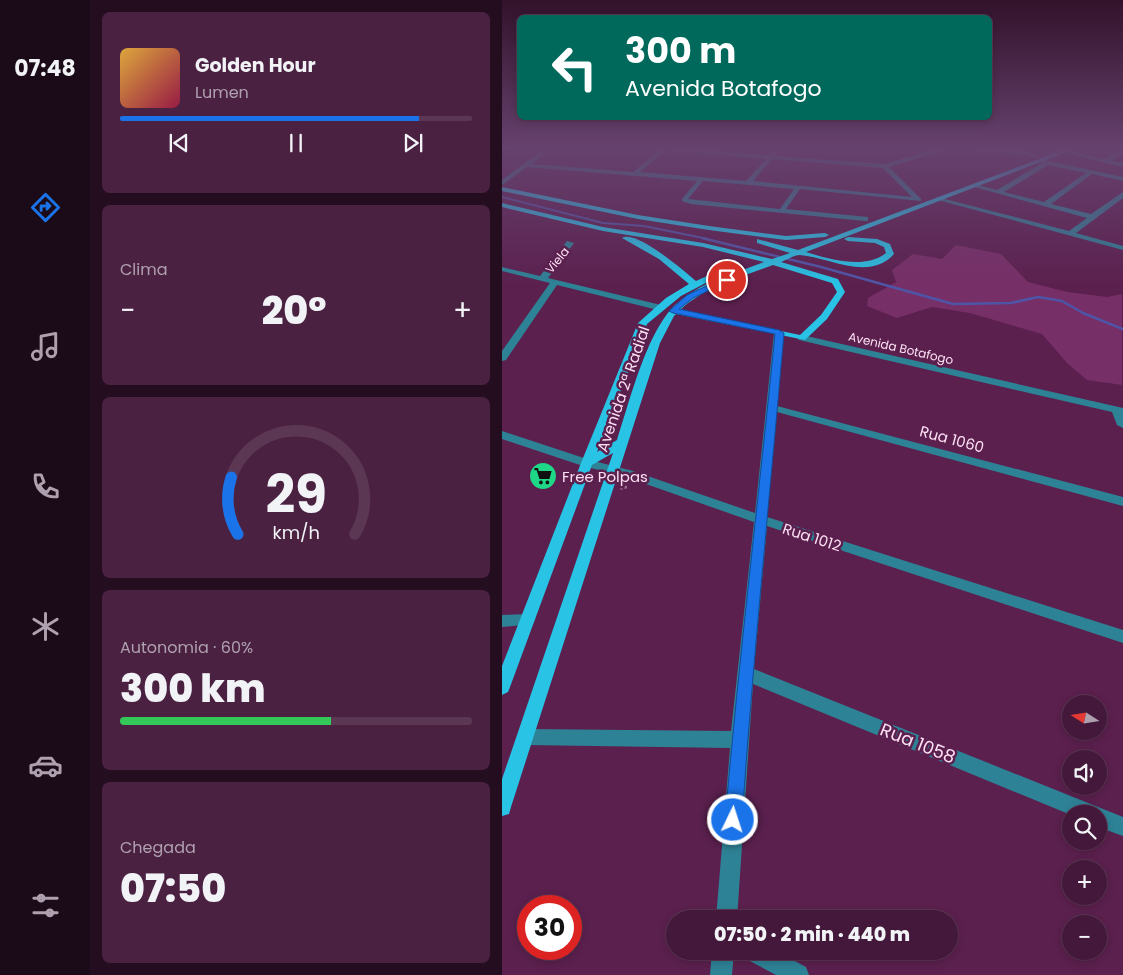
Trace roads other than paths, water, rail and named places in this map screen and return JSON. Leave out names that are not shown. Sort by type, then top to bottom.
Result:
[{"type":"main road","points":[[520,194],[709,228],[786,238],[825,235]]},
{"type":"main road","name":"Avenida 2ª Radial","points":[[502,687],[587,463],[643,324],[658,307],[681,290],[694,284],[864,219],[937,194]]},
{"type":"main road","name":"Avenida 2ª Radial","points":[[502,808],[654,343],[667,318],[690,297],[705,289],[956,194]]},
{"type":"main road","points":[[904,213],[904,210],[922,203],[919,200]]},
{"type":"main road","points":[[502,205],[604,229],[703,245],[801,269],[835,281],[841,292],[836,303],[812,330],[802,338]]},
{"type":"main road","points":[[709,228],[860,266],[886,260],[890,254],[887,246],[876,241],[838,239]]},
{"type":"main road","points":[[604,229],[642,244],[667,260],[694,284]]},
{"type":"main road","name":"Avenida Botafogo","points":[[673,311],[802,338]]},
{"type":"main road","points":[[587,463],[623,442]]},
{"type":"street","points":[[688,194],[684,200],[687,202],[864,219]]},
{"type":"street","points":[[782,210],[793,194]]},
{"type":"street","points":[[858,194],[919,200]]},
{"type":"street","points":[[912,194],[919,200]]},
{"type":"street","points":[[1005,194],[1093,217]]},
{"type":"street","points":[[1046,204],[1061,194]]},
{"type":"street","points":[[1070,234],[1122,195]]},
{"type":"street","points":[[941,200],[1122,248]]},
{"type":"street","name":"Viela","points":[[543,278],[570,243]]},
{"type":"street","points":[[502,269],[658,307]]},
{"type":"street","points":[[502,358],[556,281]]},
{"type":"street","points":[[727,910],[745,673],[762,520],[779,333]]},
{"type":"street","points":[[502,335],[515,338]]},
{"type":"street","name":"Avenida Botafogo","points":[[802,338],[1120,410]]},
{"type":"street","name":"Rua 1060","points":[[773,408],[1122,502]]},
{"type":"street","points":[[1120,410],[1122,425]]},
{"type":"street","name":"Rua 1012","points":[[502,435],[1122,637]]},
{"type":"street","points":[[502,621],[527,620]]},
{"type":"street","name":"Rua 1058","points":[[745,673],[1069,805]]},
{"type":"street","points":[[526,737],[739,740]]},
{"type":"street","points":[[1107,821],[1122,827]]},
{"type":"street","points":[[722,975],[723,960]]},
{"type":"street","points":[[770,960],[798,975]]},
{"type":"waterway","points":[[502,197],[603,223],[644,226],[708,239]]},
{"type":"waterway","points":[[702,238],[821,267],[953,304],[1011,303],[1038,297],[1062,301],[1083,313],[1123,329]]},
{"type":"place","name":"Free Polpas","points":[[543,476]]}]
